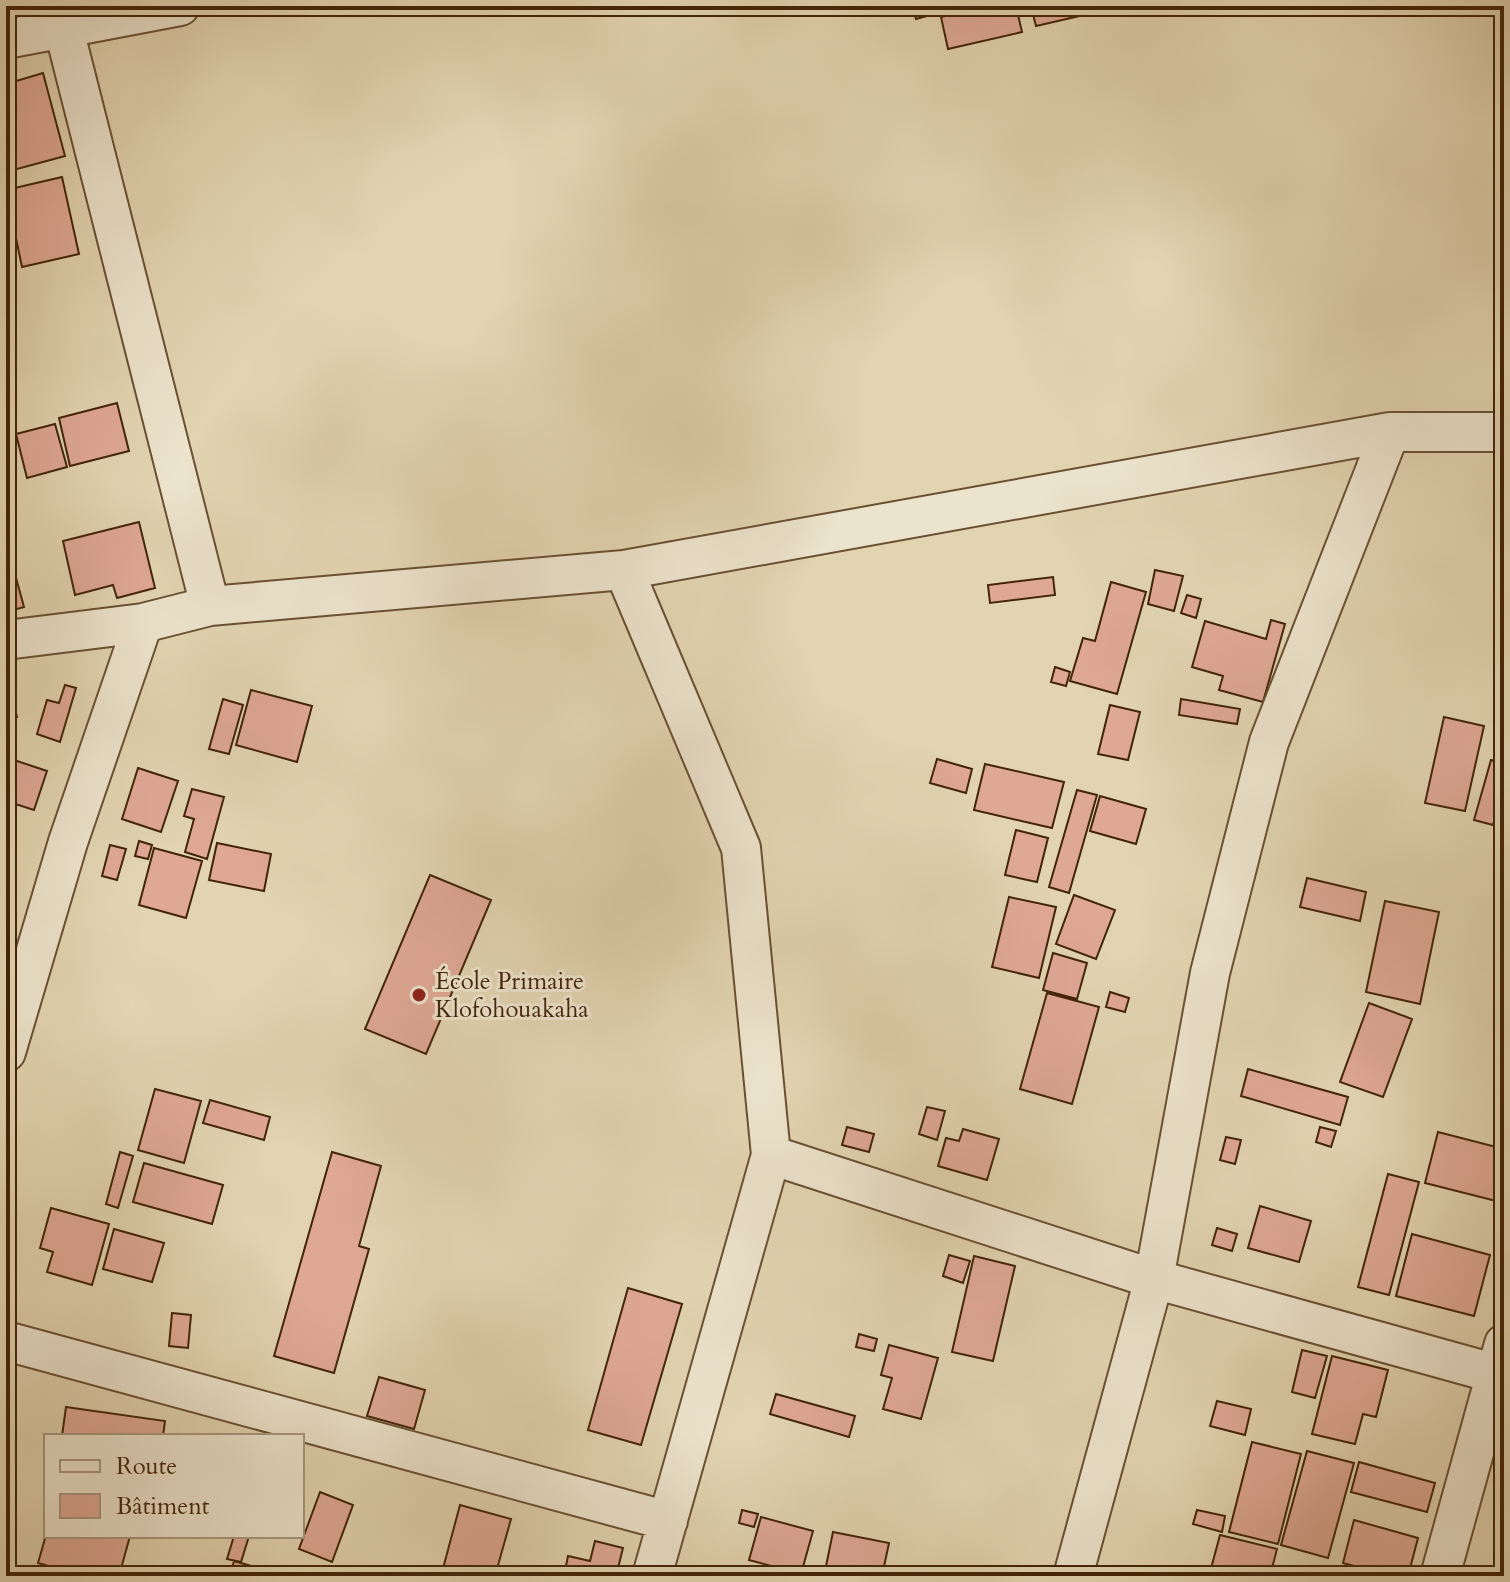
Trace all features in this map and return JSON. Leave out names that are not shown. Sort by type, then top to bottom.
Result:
[{"type":"street","points":[[6,39],[61,17],[180,6]]},
{"type":"street","points":[[61,17],[210,606]]},
{"type":"street","points":[[6,640],[143,623],[210,606],[624,570],[1390,432],[1504,432]]},
{"type":"street","points":[[1073,1576],[1154,1279],[1210,973],[1269,742],[1390,432]]},
{"type":"street","points":[[624,570],[741,848],[771,1155],[652,1576]]},
{"type":"street","points":[[6,1052],[68,842],[143,623]]},
{"type":"street","points":[[771,1155],[1154,1279],[1501,1364],[1440,1576]]},
{"type":"street","points":[[6,1341],[668,1521]]},
{"type":"building","points":[[912,6],[963,6],[916,19]]},
{"type":"building","points":[[988,6],[1016,6],[1022,32],[948,49],[941,17]]},
{"type":"building","points":[[1031,6],[1123,6],[1036,26]]},
{"type":"building","points":[[43,73],[65,156],[6,172],[6,84]]},
{"type":"building","points":[[62,177],[79,254],[22,267],[6,190]]},
{"type":"building","points":[[117,403],[129,451],[70,466],[59,418]]},
{"type":"building","points":[[55,424],[67,467],[27,478],[16,434]]},
{"type":"building","points":[[139,522],[155,588],[117,598],[113,585],[75,595],[63,541]]},
{"type":"building","points":[[6,541],[24,607],[6,612]]},
{"type":"building","points":[[1155,570],[1183,576],[1174,611],[1148,604]]},
{"type":"building","points":[[1053,577],[1055,595],[990,603],[988,585]]},
{"type":"building","points":[[1111,582],[1146,592],[1117,694],[1070,681],[1083,638],[1095,641]]},
{"type":"building","points":[[1187,595],[1201,599],[1196,618],[1181,613]]},
{"type":"building","points":[[1271,620],[1285,624],[1263,702],[1219,690],[1223,676],[1192,667],[1205,621],[1266,639]]},
{"type":"building","points":[[1055,667],[1070,672],[1066,686],[1051,682]]},
{"type":"building","points":[[6,683],[17,717],[6,719]]},
{"type":"building","points":[[65,685],[76,688],[60,742],[37,734],[47,700],[59,703]]},
{"type":"building","points":[[251,690],[312,706],[297,762],[236,745]]},
{"type":"building","points":[[223,699],[243,705],[229,754],[209,749]]},
{"type":"building","points":[[1181,699],[1240,709],[1237,724],[1179,715]]},
{"type":"building","points":[[1110,705],[1140,712],[1128,760],[1098,754]]},
{"type":"building","points":[[1444,717],[1484,726],[1465,811],[1425,803]]},
{"type":"building","points":[[937,759],[972,769],[966,793],[930,783]]},
{"type":"building","points":[[14,760],[47,771],[34,810],[6,801],[6,784]]},
{"type":"building","points":[[1491,760],[1504,764],[1504,787],[1493,825],[1474,820]]},
{"type":"building","points":[[985,764],[1064,782],[1052,828],[974,810]]},
{"type":"building","points":[[138,768],[178,781],[161,832],[122,819]]},
{"type":"building","points":[[192,789],[224,797],[207,859],[185,852],[194,819],[184,816]]},
{"type":"building","points":[[1077,790],[1097,795],[1069,893],[1049,887]]},
{"type":"building","points":[[1100,796],[1146,809],[1136,844],[1090,831]]},
{"type":"building","points":[[1016,830],[1048,838],[1037,882],[1005,875]]},
{"type":"building","points":[[139,841],[152,845],[148,859],[135,856]]},
{"type":"building","points":[[217,843],[271,854],[264,891],[209,880]]},
{"type":"building","points":[[110,845],[126,849],[117,880],[102,876]]},
{"type":"building","points":[[154,848],[202,861],[186,918],[139,905]]},
{"type":"building","points":[[430,875],[491,900],[426,1054],[365,1029]]},
{"type":"building","points":[[1307,878],[1366,892],[1360,921],[1300,907]]},
{"type":"building","points":[[1074,895],[1115,910],[1096,959],[1056,944]]},
{"type":"building","points":[[1009,897],[1056,907],[1039,978],[992,967]]},
{"type":"building","points":[[1385,901],[1439,912],[1420,1004],[1366,992]]},
{"type":"building","points":[[1053,953],[1087,963],[1077,999],[1043,990]]},
{"type":"building","points":[[1110,992],[1129,998],[1125,1012],[1106,1007]]},
{"type":"building","points":[[1047,993],[1099,1007],[1072,1104],[1020,1089]]},
{"type":"building","points":[[1369,1003],[1412,1019],[1383,1097],[1340,1082]]},
{"type":"building","points":[[1248,1069],[1348,1097],[1340,1125],[1241,1096]]},
{"type":"building","points":[[155,1089],[201,1101],[184,1163],[138,1150]]},
{"type":"building","points":[[210,1100],[270,1117],[264,1140],[203,1123]]},
{"type":"building","points":[[927,1107],[945,1111],[937,1140],[919,1134]]},
{"type":"building","points":[[847,1127],[874,1134],[869,1152],[842,1145]]},
{"type":"building","points":[[1320,1127],[1336,1131],[1331,1147],[1316,1142]]},
{"type":"building","points":[[963,1129],[999,1139],[987,1180],[938,1166],[946,1138],[959,1141]]},
{"type":"building","points":[[1438,1132],[1504,1149],[1504,1203],[1425,1183]]},
{"type":"building","points":[[1226,1137],[1241,1140],[1235,1164],[1220,1160]]},
{"type":"building","points":[[120,1152],[133,1156],[118,1208],[106,1204]]},
{"type":"building","points":[[332,1152],[381,1166],[359,1246],[369,1249],[334,1373],[274,1356]]},
{"type":"building","points":[[144,1163],[223,1185],[212,1224],[133,1202]]},
{"type":"building","points":[[1388,1174],[1419,1182],[1389,1295],[1358,1287]]},
{"type":"building","points":[[1260,1206],[1311,1221],[1299,1262],[1248,1248]]},
{"type":"building","points":[[51,1208],[109,1224],[92,1285],[47,1272],[53,1252],[40,1248]]},
{"type":"building","points":[[1217,1228],[1237,1234],[1232,1251],[1212,1245]]},
{"type":"building","points":[[114,1229],[164,1243],[152,1282],[103,1269]]},
{"type":"building","points":[[1412,1234],[1490,1255],[1474,1316],[1396,1296]]},
{"type":"building","points":[[949,1255],[970,1261],[963,1283],[943,1276]]},
{"type":"building","points":[[974,1256],[1015,1266],[993,1361],[952,1352]]},
{"type":"building","points":[[628,1288],[682,1304],[641,1445],[588,1430]]},
{"type":"building","points":[[172,1313],[191,1315],[188,1348],[169,1346]]},
{"type":"building","points":[[859,1334],[877,1339],[874,1351],[856,1347]]},
{"type":"building","points":[[889,1345],[938,1358],[921,1419],[883,1409],[892,1378],[881,1375]]},
{"type":"building","points":[[1302,1350],[1327,1356],[1315,1398],[1292,1392]]},
{"type":"building","points":[[1332,1356],[1388,1370],[1376,1417],[1363,1414],[1355,1444],[1312,1434]]},
{"type":"building","points":[[379,1377],[425,1390],[414,1429],[367,1416]]},
{"type":"building","points":[[776,1394],[855,1416],[849,1437],[770,1414]]},
{"type":"building","points":[[1217,1401],[1251,1409],[1245,1435],[1210,1426]]},
{"type":"building","points":[[66,1407],[165,1421],[163,1434],[62,1434]]},
{"type":"building","points":[[1252,1442],[1301,1454],[1278,1544],[1229,1532]]},
{"type":"building","points":[[1307,1451],[1354,1463],[1328,1558],[1281,1545]]},
{"type":"building","points":[[1359,1462],[1435,1483],[1427,1512],[1351,1492]]},
{"type":"building","points":[[320,1492],[353,1505],[332,1562],[299,1549]]},
{"type":"building","points":[[460,1505],[511,1519],[495,1576],[441,1576]]},
{"type":"building","points":[[742,1510],[758,1514],[754,1527],[739,1523]]},
{"type":"building","points":[[1197,1510],[1225,1516],[1222,1532],[1193,1524]]},
{"type":"building","points":[[761,1517],[813,1531],[801,1574],[749,1560]]},
{"type":"building","points":[[1354,1520],[1418,1538],[1408,1576],[1390,1576],[1343,1563]]},
{"type":"building","points":[[833,1532],[889,1543],[882,1576],[824,1576]]},
{"type":"building","points":[[1220,1535],[1277,1549],[1270,1576],[1209,1576]]},
{"type":"building","points":[[45,1538],[129,1538],[119,1576],[83,1576],[38,1563]]},
{"type":"building","points":[[233,1538],[248,1538],[241,1562],[227,1559]]},
{"type":"building","points":[[595,1541],[623,1548],[616,1576],[564,1576],[568,1556],[590,1561]]},
{"type":"building","points":[[234,1561],[286,1576],[230,1576]]},
{"type":"place","name":"École Primaire Klofohouakaha","points":[[419,995]]}]
